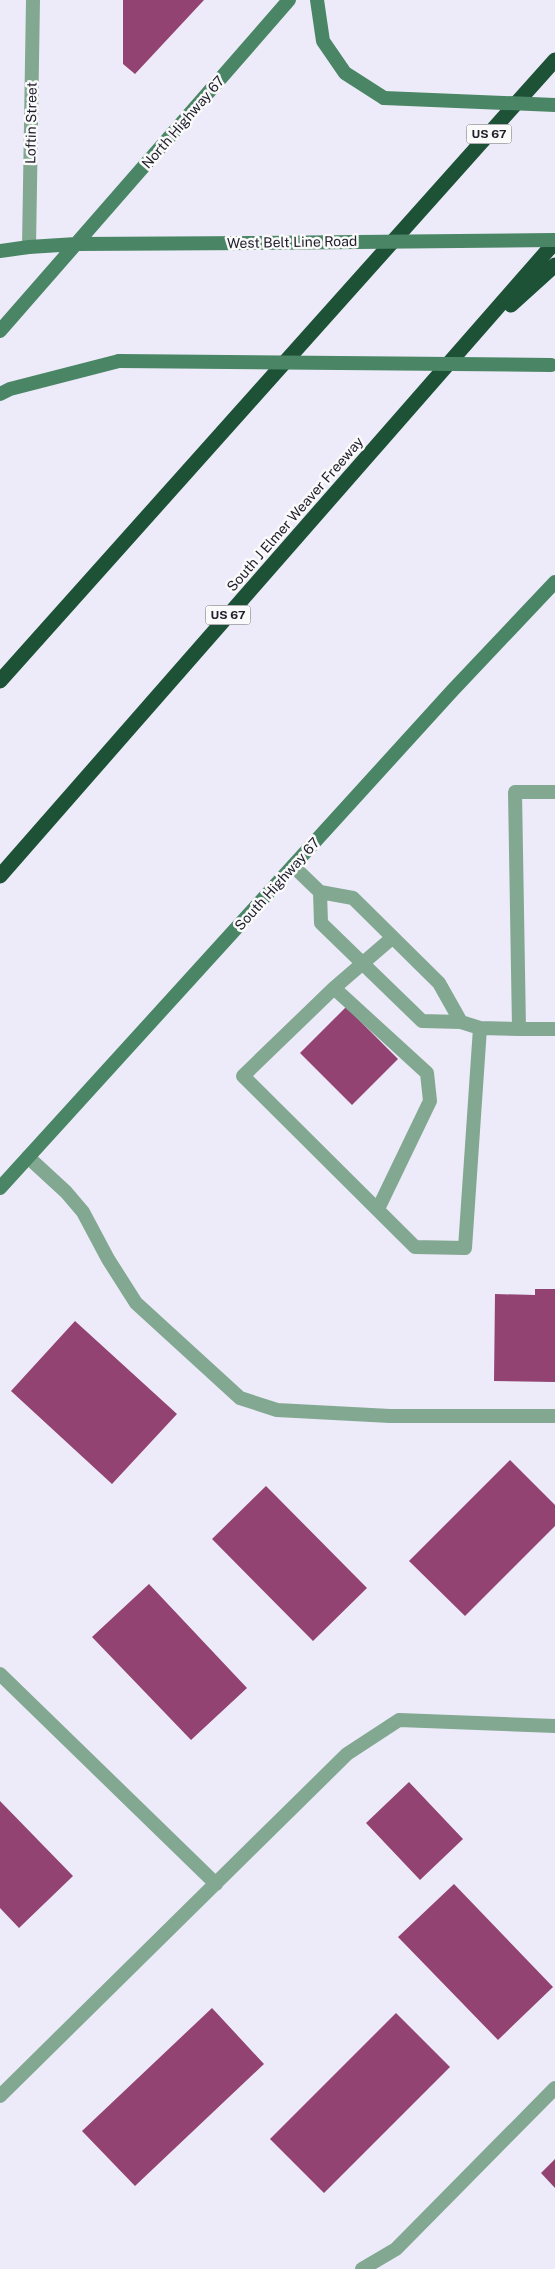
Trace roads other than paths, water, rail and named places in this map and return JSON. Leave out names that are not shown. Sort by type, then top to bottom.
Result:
[{"type":"highway","name":"US 67","points":[[0,681],[555,60]]},
{"type":"highway","name":"South J Elmer Weaver Freeway","points":[[0,876],[555,241]]},
{"type":"highway","points":[[452,359],[555,265]]},
{"type":"highway","points":[[0,667],[58,615]]},
{"type":"main road","name":"North Highway 67","points":[[76,244],[289,0]]},
{"type":"main road","points":[[317,0],[323,41],[344,73],[384,98],[555,105]]},
{"type":"main road","name":"West Belt Line Road","points":[[0,240],[29,247]]},
{"type":"main road","name":"West Belt Line Road","points":[[0,251],[76,244],[555,241]]},
{"type":"main road","points":[[0,331],[76,244]]},
{"type":"main road","points":[[0,394],[10,389],[119,360],[452,359],[553,366]]},
{"type":"main road","name":"South Highway 67","points":[[0,1188],[452,691],[555,582]]},
{"type":"street","name":"Loftin Street","points":[[29,247],[34,0]]},
{"type":"street","points":[[519,1029],[515,792],[555,792]]},
{"type":"street","points":[[293,866],[320,892],[353,898],[439,983],[461,1022]]},
{"type":"street","points":[[320,892],[321,923],[422,1021],[461,1022],[480,1028],[555,1029]]},
{"type":"street","points":[[392,938],[334,988],[243,1076],[415,1247],[465,1248],[480,1028]]},
{"type":"street","points":[[334,988],[427,1073],[430,1101],[378,1209]]},
{"type":"street","points":[[28,1157],[66,1192],[83,1212],[108,1259],[136,1303],[240,1398],[277,1410],[390,1416],[555,1416]]},
{"type":"street","points":[[0,1674],[216,1884]]},
{"type":"street","points":[[0,2096],[347,1754],[399,1720],[555,1726]]},
{"type":"street","points":[[362,2269],[396,2249],[555,2088]]}]
